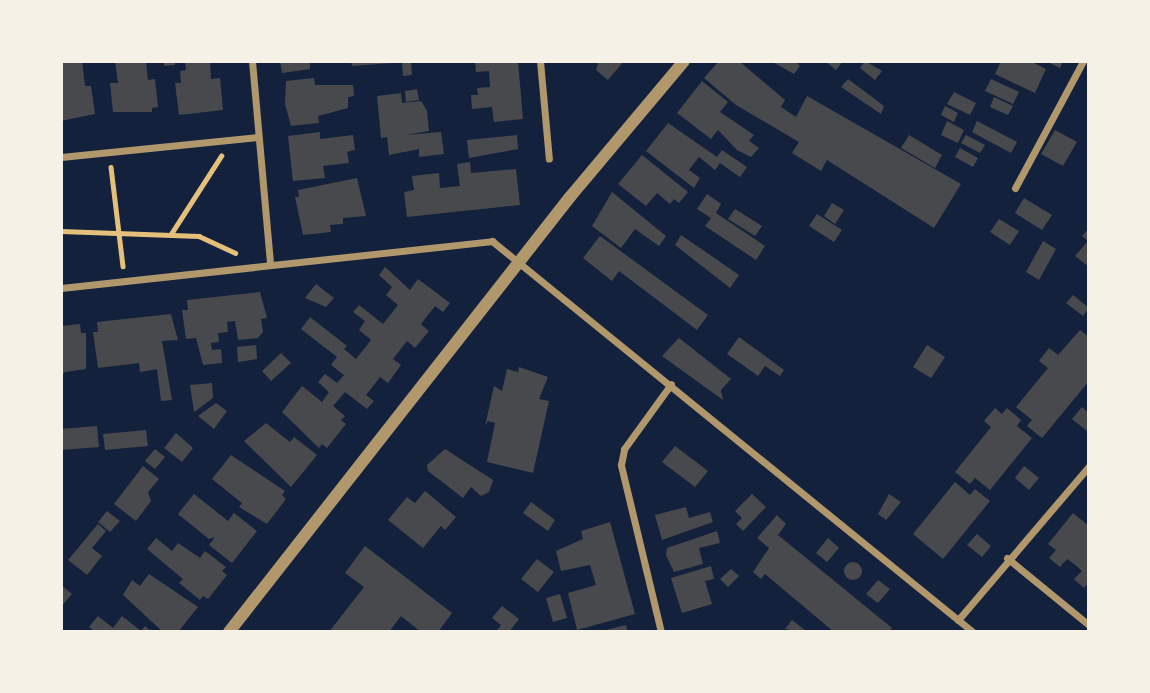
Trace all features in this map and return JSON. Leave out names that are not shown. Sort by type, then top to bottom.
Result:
[{"type":"street","points":[[251,61],[270,264]]},
{"type":"street","points":[[540,61],[549,159]]},
{"type":"street","points":[[229,632],[519,263],[684,61]]},
{"type":"street","points":[[1015,188],[1083,61]]},
{"type":"street","points":[[61,157],[258,137]]},
{"type":"street","points":[[61,288],[492,242],[671,384],[973,632]]},
{"type":"street","points":[[661,632],[621,466],[624,449],[671,384]]},
{"type":"street","points":[[958,620],[1007,558],[1089,466]]},
{"type":"street","points":[[1007,558],[1089,625]]},
{"type":"path","points":[[171,235],[233,138]]},
{"type":"path","points":[[109,152],[125,281]]},
{"type":"path","points":[[61,231],[199,236],[261,265]]},
{"type":"building","points":[[61,61],[82,61],[85,86],[91,86],[95,114],[61,121]]},
{"type":"building","points":[[115,61],[146,61],[148,80],[155,79],[158,107],[152,108],[152,112],[113,112],[110,83],[118,83]]},
{"type":"building","points":[[164,61],[175,61],[175,65],[164,66]]},
{"type":"building","points":[[185,61],[210,61],[211,79],[220,78],[223,110],[179,115],[175,83],[181,83],[180,71],[186,70]]},
{"type":"building","points":[[280,61],[310,61],[310,69],[282,73]]},
{"type":"building","points":[[351,61],[392,61],[392,63],[352,66]]},
{"type":"building","points":[[402,61],[411,61],[412,75],[403,76]]},
{"type":"building","points":[[475,61],[518,61],[523,119],[494,122],[492,107],[472,109],[471,95],[478,95],[477,88],[490,87],[489,71],[476,72]]},
{"type":"building","points":[[599,61],[624,61],[608,80],[596,70]]},
{"type":"building","points":[[719,61],[739,61],[785,100],[781,107],[796,117],[807,96],[961,184],[934,228],[827,160],[821,171],[792,153],[799,142],[736,105],[704,78]]},
{"type":"building","points":[[771,61],[795,61],[800,66],[794,74]]},
{"type":"building","points":[[825,61],[843,61],[836,70]]},
{"type":"building","points":[[865,61],[882,71],[875,80],[860,68]]},
{"type":"building","points":[[1001,61],[1030,61],[1046,69],[1035,93],[995,74]]},
{"type":"building","points":[[1046,61],[1063,61],[1060,68]]},
{"type":"building","points":[[314,78],[315,85],[353,85],[354,96],[348,97],[348,108],[318,116],[319,123],[291,126],[285,104],[286,81]]},
{"type":"building","points":[[848,79],[884,106],[881,114],[841,87]]},
{"type":"building","points":[[991,79],[1019,92],[1013,104],[985,91]]},
{"type":"building","points":[[702,81],[728,102],[720,112],[754,135],[749,141],[759,148],[751,157],[737,150],[718,130],[711,139],[677,113]]},
{"type":"building","points":[[417,89],[419,100],[406,102],[405,91]]},
{"type":"building","points":[[954,92],[976,103],[970,115],[947,104]]},
{"type":"building","points":[[401,93],[402,103],[421,101],[427,111],[429,131],[406,135],[441,132],[444,154],[419,157],[419,149],[389,155],[387,137],[381,138],[377,96]]},
{"type":"building","points":[[994,97],[1013,106],[1008,115],[990,107]]},
{"type":"building","points":[[945,106],[958,113],[954,122],[941,115]]},
{"type":"building","points":[[947,121],[964,130],[958,143],[941,135]]},
{"type":"building","points":[[977,121],[1017,142],[1011,153],[972,132]]},
{"type":"building","points":[[668,123],[717,157],[722,150],[747,167],[740,177],[720,163],[715,170],[699,157],[689,170],[700,178],[694,188],[646,151]]},
{"type":"building","points":[[1055,130],[1077,142],[1063,166],[1041,154]]},
{"type":"building","points":[[320,132],[320,139],[353,135],[355,150],[347,152],[349,163],[323,166],[325,178],[293,181],[288,136]]},
{"type":"building","points":[[517,135],[518,149],[469,158],[467,140]]},
{"type":"building","points":[[909,135],[942,155],[935,168],[901,148]]},
{"type":"building","points":[[966,135],[985,145],[980,153],[961,143]]},
{"type":"building","points":[[960,148],[978,158],[973,167],[955,157]]},
{"type":"building","points":[[642,155],[688,192],[679,203],[674,199],[670,204],[657,193],[646,206],[618,184]]},
{"type":"building","points":[[470,162],[471,173],[516,169],[520,205],[407,217],[404,192],[414,190],[412,176],[439,173],[440,188],[460,186],[457,164]]},
{"type":"building","points":[[357,178],[366,216],[343,218],[343,224],[330,225],[331,232],[303,235],[295,197],[299,197],[298,190]]},
{"type":"building","points":[[612,192],[666,236],[659,246],[635,229],[621,248],[592,226]]},
{"type":"building","points":[[707,194],[721,204],[716,213],[765,246],[756,260],[705,226],[711,218],[697,209]]},
{"type":"building","points":[[1024,198],[1052,215],[1042,230],[1015,213]]},
{"type":"building","points":[[832,203],[844,210],[835,224],[824,216]]},
{"type":"building","points":[[735,209],[762,226],[755,236],[728,219]]},
{"type":"building","points":[[817,214],[842,230],[834,242],[809,226]]},
{"type":"building","points":[[999,219],[1019,231],[1010,245],[990,232]]},
{"type":"building","points":[[1089,228],[1089,267],[1075,256],[1088,241],[1082,236]]},
{"type":"building","points":[[681,235],[739,275],[730,288],[675,245]]},
{"type":"building","points":[[600,236],[708,315],[697,330],[619,271],[612,281],[583,258]]},
{"type":"building","points":[[1043,241],[1056,249],[1039,280],[1026,272]]},
{"type":"building","points":[[385,267],[410,290],[418,279],[450,303],[443,312],[435,306],[421,324],[429,331],[415,348],[407,341],[393,359],[401,365],[388,383],[380,377],[366,395],[374,401],[367,409],[345,392],[333,406],[345,416],[341,420],[346,424],[327,448],[322,444],[319,448],[282,412],[302,386],[322,402],[329,392],[318,382],[325,374],[337,383],[344,375],[331,365],[337,357],[301,329],[310,317],[347,346],[344,349],[356,359],[371,340],[359,330],[365,321],[353,312],[359,305],[383,324],[398,305],[386,295],[392,287],[379,275]]},
{"type":"building","points":[[316,284],[334,298],[326,307],[305,298]]},
{"type":"building","points":[[260,292],[267,318],[261,319],[263,332],[258,338],[238,340],[235,321],[227,322],[228,332],[218,333],[219,342],[211,343],[212,350],[221,349],[222,363],[203,365],[196,338],[186,339],[182,310],[188,310],[187,300]]},
{"type":"building","points":[[1073,295],[1089,308],[1083,316],[1066,303]]},
{"type":"building","points":[[171,314],[178,340],[162,341],[172,400],[161,401],[157,369],[140,372],[139,363],[98,368],[93,332],[98,332],[97,322]]},
{"type":"building","points":[[80,324],[81,333],[86,333],[86,369],[65,372],[61,377],[61,326]]},
{"type":"building","points":[[1080,330],[1089,337],[1089,381],[1042,438],[1027,426],[1032,420],[1016,407],[1048,368],[1039,361],[1049,348],[1058,355]]},
{"type":"building","points":[[739,337],[784,370],[780,376],[765,366],[758,376],[727,354]]},
{"type":"building","points":[[679,338],[731,379],[721,390],[723,400],[662,356]]},
{"type":"building","points":[[256,345],[257,359],[238,362],[237,347]]},
{"type":"building","points":[[927,345],[945,357],[931,378],[913,367]]},
{"type":"building","points":[[281,353],[291,363],[271,381],[262,371]]},
{"type":"building","points":[[519,367],[548,377],[539,399],[549,401],[533,473],[487,462],[495,423],[488,421],[485,426],[494,386],[502,391],[507,369],[518,372]]},
{"type":"building","points":[[212,383],[213,398],[194,412],[190,385]]},
{"type":"building","points":[[216,403],[227,411],[214,429],[198,416]]},
{"type":"building","points":[[1082,407],[1089,413],[1087,431],[1072,419]]},
{"type":"building","points":[[995,408],[1002,414],[1007,408],[1021,420],[1017,426],[1032,438],[990,490],[975,478],[970,484],[955,472],[991,427],[984,421]]},
{"type":"building","points":[[266,423],[290,442],[294,437],[317,455],[291,487],[244,441]]},
{"type":"building","points":[[97,426],[99,447],[61,450],[61,429]]},
{"type":"building","points":[[146,430],[148,446],[105,450],[103,434]]},
{"type":"building","points":[[176,433],[193,448],[182,462],[164,448]]},
{"type":"building","points":[[675,446],[708,471],[695,487],[662,462]]},
{"type":"building","points":[[155,449],[165,457],[155,469],[145,461]]},
{"type":"building","points":[[445,449],[493,480],[489,492],[481,496],[471,487],[463,498],[428,471],[427,465]]},
{"type":"building","points":[[231,455],[285,491],[282,495],[286,499],[267,524],[239,507],[242,503],[212,479]]},
{"type":"building","points":[[143,466],[159,479],[148,492],[151,501],[136,521],[114,504]]},
{"type":"building","points":[[1024,466],[1039,478],[1029,490],[1015,478]]},
{"type":"building","points":[[955,482],[970,495],[975,489],[990,501],[943,559],[913,534]]},
{"type":"building","points":[[425,491],[456,517],[445,530],[441,526],[423,548],[388,520],[407,497],[415,503]]},
{"type":"building","points":[[194,494],[228,521],[234,513],[257,531],[232,563],[209,545],[215,537],[209,539],[178,514]]},
{"type":"building","points":[[752,494],[766,507],[743,531],[736,524],[742,518],[735,511]]},
{"type":"building","points":[[889,494],[901,502],[886,520],[878,514]]},
{"type":"building","points":[[531,502],[555,520],[548,531],[523,513]]},
{"type":"building","points":[[686,507],[689,518],[710,512],[713,522],[662,540],[655,515]]},
{"type":"building","points":[[107,511],[120,521],[110,532],[98,522]]},
{"type":"building","points":[[1073,513],[1089,526],[1089,582],[1084,588],[1074,579],[1082,571],[1074,564],[1067,559],[1060,567],[1049,558],[1056,550],[1048,544]]},
{"type":"building","points":[[777,515],[786,524],[778,535],[892,628],[889,632],[834,632],[765,574],[761,579],[753,572],[769,548],[757,538]]},
{"type":"building","points":[[610,522],[635,614],[577,630],[568,593],[596,585],[590,565],[561,571],[556,551],[583,539],[581,531]]},
{"type":"building","points":[[98,524],[106,531],[92,548],[102,556],[87,575],[68,560]]},
{"type":"building","points":[[717,531],[720,543],[699,548],[703,564],[674,572],[666,555],[667,548]]},
{"type":"building","points":[[977,534],[991,546],[982,557],[967,545]]},
{"type":"building","points":[[156,538],[172,551],[178,543],[200,558],[205,551],[226,567],[222,571],[227,575],[208,599],[203,596],[200,600],[179,583],[183,579],[147,549]]},
{"type":"building","points":[[828,538],[839,548],[827,562],[816,553]]},
{"type":"building","points":[[365,546],[452,613],[438,632],[421,632],[401,616],[389,632],[329,632],[364,587],[345,573]]},
{"type":"building","points":[[537,559],[554,572],[538,592],[521,579]]},
{"type":"building","points":[[849,562],[857,562],[862,571],[860,578],[849,580],[844,575],[844,567]]},
{"type":"building","points":[[711,566],[714,579],[705,581],[712,604],[682,613],[671,578]]},
{"type":"building","points":[[731,569],[739,576],[728,587],[720,579]]},
{"type":"building","points":[[149,574],[198,607],[178,632],[163,632],[123,595],[132,580],[140,586]]},
{"type":"building","points":[[878,580],[890,589],[878,603],[866,594]]},
{"type":"building","points":[[61,585],[72,594],[61,607]]},
{"type":"building","points":[[560,594],[567,618],[553,622],[546,598]]},
{"type":"building","points":[[502,606],[519,619],[509,632],[496,632],[501,625],[492,618]]},
{"type":"building","points":[[98,616],[113,628],[122,616],[141,631],[145,626],[152,632],[95,632],[89,627]]},
{"type":"building","points":[[792,620],[805,630],[785,629]]},
{"type":"building","points":[[626,625],[628,632],[602,632],[602,631]]}]
